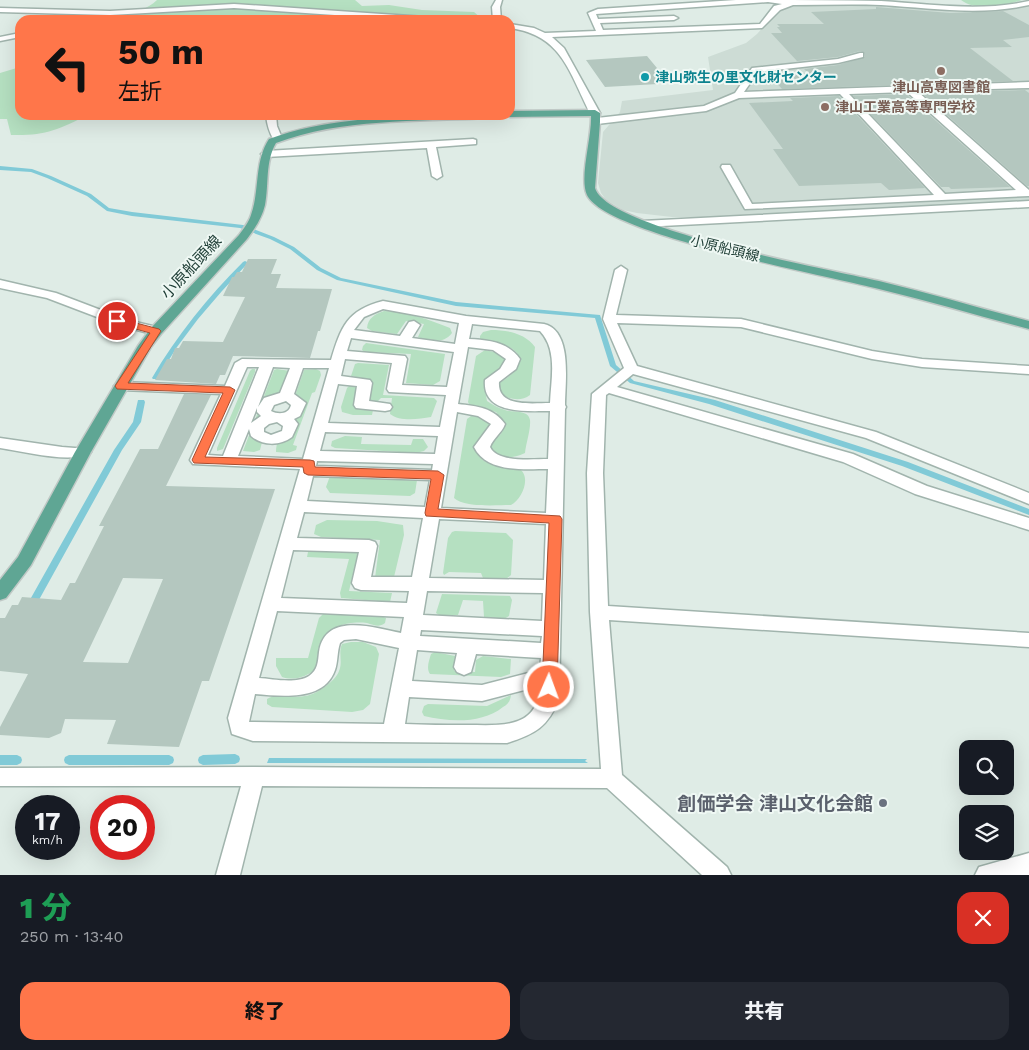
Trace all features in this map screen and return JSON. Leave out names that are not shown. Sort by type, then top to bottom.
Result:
[{"type":"main road","points":[[515,114],[596,117]]},
{"type":"main road","name":"小原船頭線","points":[[596,117],[590,180],[591,194],[606,209],[642,224],[715,246],[1029,325]]},
{"type":"main road","points":[[277,138],[341,123],[395,120]]},
{"type":"main road","name":"小原船頭線","points":[[0,593],[25,560],[120,386],[156,331],[243,237],[254,222],[260,200],[268,145],[277,138]]},
{"type":"street","points":[[497,15],[496,7],[499,0]]},
{"type":"street","points":[[601,34],[592,13],[598,11],[768,0],[792,3],[878,3],[979,9],[1011,7],[1029,3]]},
{"type":"street","points":[[124,12],[144,2]]},
{"type":"street","points":[[544,35],[762,26],[777,8],[792,3]]},
{"type":"street","points":[[0,11],[124,12],[234,6],[366,15]]},
{"type":"street","points":[[0,11],[39,15]]},
{"type":"street","points":[[596,22],[674,18]]},
{"type":"street","points":[[515,27],[535,30],[560,48],[596,117],[706,108],[738,95],[1029,85]]},
{"type":"street","points":[[0,39],[15,36]]},
{"type":"street","points":[[738,95],[755,70],[838,61],[860,55]]},
{"type":"street","points":[[909,89],[1028,197]]},
{"type":"street","points":[[843,92],[942,197]]},
{"type":"street","points":[[271,120],[277,138]]},
{"type":"street","points":[[266,154],[473,142]]},
{"type":"street","points":[[431,144],[437,176]]},
{"type":"street","points":[[726,167],[749,207],[942,197],[1028,197]]},
{"type":"street","points":[[642,224],[1028,197]]},
{"type":"street","points":[[621,270],[609,319],[631,369]]},
{"type":"street","points":[[0,284],[68,301],[102,316],[156,331]]},
{"type":"street","points":[[383,305],[397,306],[466,320],[544,328],[553,337],[560,352],[549,698],[545,711],[524,729],[507,734],[253,732],[239,728],[238,718],[346,333],[351,322],[359,313],[370,307],[383,305]]},
{"type":"street","points":[[609,319],[741,323],[882,357],[922,363],[1029,370]]},
{"type":"street","points":[[393,733],[466,320]]},
{"type":"street","points":[[403,341],[414,325]]},
{"type":"street","points":[[346,333],[403,341],[495,347],[511,354],[513,359],[511,366],[506,372],[492,380],[491,393],[494,399],[501,403],[512,405],[559,407]]},
{"type":"street","points":[[439,467],[198,460],[242,363],[298,363],[337,366],[400,359],[394,389],[452,399],[492,416],[496,420],[498,424],[497,430],[483,441],[482,447],[487,457],[496,462],[557,464]]},
{"type":"street","points":[[229,461],[268,363]]},
{"type":"street","points":[[286,397],[298,363]]},
{"type":"street","points":[[337,366],[365,383],[361,406],[386,403],[379,429]]},
{"type":"street","points":[[612,779],[599,612],[595,472],[599,394],[631,369]]},
{"type":"street","points":[[631,369],[871,435],[1029,499]]},
{"type":"street","points":[[120,386],[230,390]]},
{"type":"street","points":[[607,388],[848,458],[921,490],[1029,524]]},
{"type":"street","points":[[286,397],[273,400],[265,405],[264,412],[278,418],[292,424],[290,432],[281,438],[270,440],[258,436],[255,430],[264,420],[278,418],[294,414],[299,407],[297,400],[286,397]]},
{"type":"street","points":[[320,427],[446,432]]},
{"type":"street","points":[[262,462],[270,440]]},
{"type":"street","points":[[0,443],[62,452],[83,452]]},
{"type":"street","points":[[298,506],[555,519]]},
{"type":"street","points":[[288,544],[369,546],[361,583],[553,588]]},
{"type":"street","points":[[270,604],[551,629]]},
{"type":"street","points":[[599,612],[1029,640]]},
{"type":"street","points":[[247,685],[298,687],[316,681],[327,668],[328,647],[337,635],[371,634],[409,642],[550,651]]},
{"type":"street","points":[[464,667],[468,646]]},
{"type":"street","points":[[401,688],[482,693],[550,675]]},
{"type":"street","points":[[228,875],[254,776]]},
{"type":"street","points":[[0,777],[254,776],[612,779],[719,875]]},
{"type":"street","points":[[986,875],[1029,864]]},
{"type":"shaded area","name":"津山工業高等専門学校","points":[[830,2],[979,9],[1029,4],[1029,201],[709,217],[672,217],[623,210],[606,200],[601,193],[598,183],[603,132],[620,112],[622,101],[713,90],[708,57],[746,43],[757,34],[782,6]]},
{"type":"green space","points":[[157,0],[355,0],[362,6],[389,5],[422,10],[474,12],[478,15],[92,15],[133,12],[149,6]]},
{"type":"green space","points":[[961,0],[1022,0],[999,6],[983,7],[967,4]]},
{"type":"green space","points":[[15,68],[15,120],[78,120],[51,131],[11,135],[7,119],[0,119],[0,73]]},
{"type":"green space","points":[[384,311],[409,314],[426,319],[450,328],[452,333],[445,339],[427,340],[418,337],[424,324],[406,321],[397,334],[372,331],[367,328],[372,317]]},
{"type":"green space","points":[[491,330],[521,335],[535,347],[530,395],[523,399],[508,398],[500,395],[499,383],[517,368],[519,358],[517,353],[507,346],[480,340],[483,332]]},
{"type":"green space","points":[[366,343],[445,354],[440,381],[433,385],[406,383],[411,354],[365,352],[362,350]]},
{"type":"green space","points":[[485,350],[498,353],[505,360],[501,368],[486,378],[484,385],[487,401],[508,411],[526,414],[530,420],[525,453],[517,456],[496,456],[488,447],[491,440],[501,434],[505,423],[496,412],[470,406],[468,402],[476,356]]},
{"type":"green space","points":[[355,364],[389,365],[383,395],[434,398],[437,401],[431,417],[410,419],[394,417],[390,414],[392,398],[381,398],[376,403],[368,403],[366,400],[372,380],[351,376]]},
{"type":"green space","points":[[252,369],[255,369],[255,372],[223,449],[217,451],[217,448]]},
{"type":"green space","points":[[316,369],[320,371],[321,375],[315,392],[312,393],[293,445],[297,446],[296,450],[288,453],[276,452],[282,432],[304,403],[295,396],[304,370]]},
{"type":"green space","points":[[274,370],[290,371],[280,395],[262,414],[252,433],[256,440],[262,442],[260,450],[254,452],[243,451]]},
{"type":"green space","points":[[353,385],[359,386],[360,389],[355,408],[373,410],[372,415],[353,415],[342,412],[341,407],[347,388]]},
{"type":"green space","points":[[471,416],[483,418],[491,427],[476,442],[476,450],[479,456],[489,463],[518,468],[522,471],[525,481],[524,487],[519,498],[511,505],[473,505],[454,498],[467,419]]},
{"type":"green space","points":[[345,436],[362,437],[361,444],[411,445],[413,439],[423,439],[428,447],[424,451],[416,453],[335,448],[331,446],[332,441]]},
{"type":"green space","points":[[330,476],[412,478],[417,480],[415,493],[410,496],[330,493],[326,487]]},
{"type":"green space","points":[[327,520],[377,521],[403,525],[404,535],[394,577],[391,579],[375,578],[380,540],[321,537],[314,534],[316,525]]},
{"type":"green space","points":[[455,531],[506,533],[513,540],[511,575],[505,579],[490,580],[483,578],[481,573],[449,572],[444,575],[448,538]]},
{"type":"green space","points":[[308,552],[358,553],[349,591],[392,593],[390,602],[341,598],[340,593],[349,559],[307,557]]},
{"type":"green space","points":[[442,594],[510,596],[512,600],[509,616],[504,619],[484,617],[483,601],[463,600],[458,615],[439,615],[436,613]]},
{"type":"green space","points":[[323,614],[381,616],[386,618],[385,623],[381,625],[354,623],[341,625],[329,631],[321,641],[316,669],[300,678],[282,677],[276,666],[276,658],[308,658],[319,618]]},
{"type":"green space","points":[[363,642],[376,647],[379,654],[370,704],[363,710],[352,712],[272,707],[267,704],[267,699],[271,697],[300,697],[316,692],[326,686],[339,671],[342,644]]},
{"type":"green space","points":[[435,652],[455,656],[454,671],[475,672],[476,660],[483,656],[511,659],[510,674],[501,677],[430,674],[428,669],[429,662],[431,654]]},
{"type":"green space","points":[[511,695],[507,704],[495,713],[475,719],[444,720],[424,716],[422,712],[424,706],[428,704],[487,706]]},
{"type":"water","points":[[269,758],[587,759],[585,761],[588,763],[267,763]]},
{"type":"building","points":[[876,7],[950,13],[1003,11],[1029,25],[1029,37],[1003,40],[1012,47],[970,48],[1013,81],[782,89],[774,80],[786,80],[782,74],[808,73],[804,69],[838,65],[865,57],[864,52],[860,51],[838,57],[797,61],[771,33],[782,33],[777,24],[824,24],[811,12],[876,9]]},
{"type":"building","points":[[647,56],[667,80],[656,81],[658,84],[605,87],[586,60]]},
{"type":"building","points":[[1025,90],[1029,93],[1029,186],[922,93]]},
{"type":"building","points":[[906,94],[1010,187],[951,189],[949,187],[941,187],[853,96]]},
{"type":"building","points":[[839,96],[925,188],[889,190],[881,183],[799,186],[773,149],[783,149],[749,103],[793,101],[790,98]]},
{"type":"building","points":[[248,259],[277,259],[271,274],[281,274],[276,288],[332,289],[310,358],[233,356],[225,375],[220,375],[216,384],[155,380],[167,359],[171,359],[175,348],[179,348],[183,341],[223,342],[245,297],[223,296],[232,277],[237,272],[242,272]]},
{"type":"building","points":[[184,394],[211,395],[166,486],[275,489],[209,681],[202,681],[179,747],[107,744],[116,720],[65,719],[61,733],[49,738],[0,735],[0,727],[28,674],[0,671],[0,618],[5,618],[12,605],[18,605],[22,597],[61,600],[70,583],[75,583],[104,526],[99,526],[140,449],[158,449]],"holes":[[[123,578],[163,579],[128,663],[83,662]]]},
{"type":"waterway","points":[[0,168],[32,171],[49,177],[89,195],[107,209],[132,214],[241,226],[292,248],[319,269],[339,279],[456,304],[598,316],[613,366],[632,382],[712,402],[905,464],[1029,512]]},
{"type":"waterway","points":[[155,378],[174,347],[196,318],[245,263]]},
{"type":"waterway","points":[[32,605],[118,450],[137,422],[141,402]]},
{"type":"waterway","points":[[203,760],[235,759]]},
{"type":"waterway","points":[[0,760],[17,760]]},
{"type":"waterway","points":[[69,760],[169,760]]},
{"type":"place","name":"津山高専図書館","points":[[941,71]]},
{"type":"place","name":"津山弥生の里文化財センター","points":[[645,77]]},
{"type":"place","name":"津山工業高等専門学校","points":[[825,107]]},
{"type":"place","name":"創価学会 津山文化会館","points":[[883,803]]},
{"type":"route","points":[[117,321],[146,330],[156,331],[120,386],[230,390],[198,460],[310,464],[308,471],[438,475],[431,513],[555,519],[549,687]]}]
